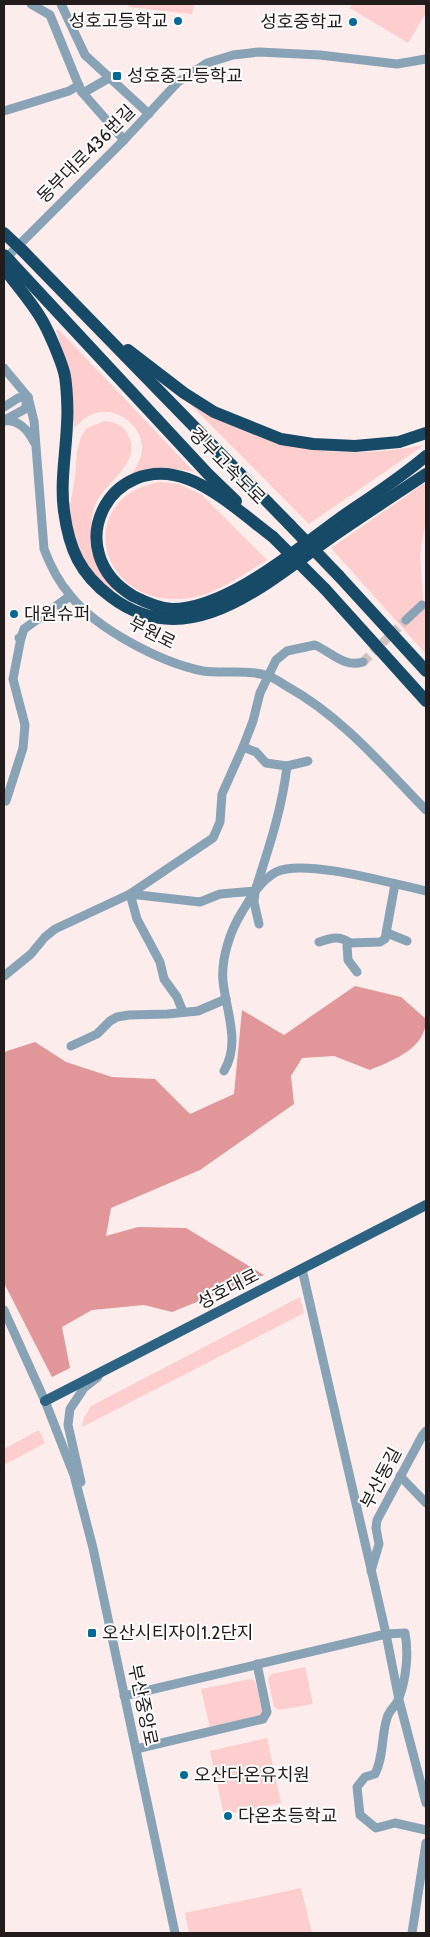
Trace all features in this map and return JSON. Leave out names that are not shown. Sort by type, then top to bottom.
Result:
[{"type":"highway","name":"경부고속도로","points":[[4,233],[340,576],[426,671]]},
{"type":"highway","points":[[5,261],[42,320],[64,373],[68,422],[63,508],[68,537],[78,561],[93,583],[113,599],[135,612],[157,618],[183,619],[202,616],[219,610],[247,596],[426,474]]},
{"type":"highway","name":"경부고속도로","points":[[5,261],[208,474],[325,589],[426,701]]},
{"type":"highway","points":[[96,326],[184,393],[214,412],[280,439],[313,444],[355,446],[399,442],[426,433]]},
{"type":"highway","points":[[273,537],[207,488],[188,479],[158,473],[132,480],[120,487],[101,511],[96,540],[104,567],[122,589],[146,603],[172,609],[197,605],[222,596],[258,576],[426,456]]},
{"type":"main road","name":"성호대로","points":[[45,1401],[426,1205]]},
{"type":"street","points":[[30,4],[50,15],[81,89],[124,140]]},
{"type":"street","points":[[50,15],[62,6],[85,55],[149,114]]},
{"type":"street","name":"동부대로436번길","points":[[5,261],[188,74],[208,62],[233,55],[258,52],[288,52],[397,64],[426,59]]},
{"type":"street","points":[[4,111],[81,89],[109,78]]},
{"type":"street","name":"부원로","points":[[4,368],[28,397],[34,421],[44,549],[51,566],[70,596],[110,630],[152,654],[204,671],[252,673],[268,676],[322,708],[352,734],[426,810]]},
{"type":"street","points":[[4,407],[18,398],[28,397],[25,409],[4,421]]},
{"type":"street","points":[[4,421],[11,420],[20,425],[30,434],[36,446]]},
{"type":"street","points":[[6,801],[23,748],[25,725],[13,679],[20,638],[24,629],[70,596]]},
{"type":"street","points":[[406,620],[422,605]]},
{"type":"street","points":[[4,976],[31,954],[45,937],[56,929],[130,894],[213,838],[220,822],[222,794],[243,746],[260,693],[276,660],[286,651],[315,645],[348,664],[363,662]]},
{"type":"street","points":[[243,746],[256,752],[266,763],[287,766],[308,762]]},
{"type":"street","points":[[224,1071],[230,1062],[232,1033],[223,980],[223,964],[231,933],[255,891],[277,823],[287,766]]},
{"type":"street","points":[[259,924],[254,902],[255,891],[276,872],[286,869],[325,869],[426,891]]},
{"type":"street","points":[[319,942],[336,937],[343,938],[350,943],[380,942],[385,939],[395,884]]},
{"type":"street","points":[[130,894],[186,902],[200,902],[220,894],[255,891]]},
{"type":"street","points":[[130,894],[137,919],[160,962],[164,979],[177,997],[183,1012]]},
{"type":"street","points":[[387,933],[407,942]]},
{"type":"street","points":[[350,943],[347,946],[348,960],[358,972]]},
{"type":"street","points":[[71,1046],[97,1034],[117,1017],[198,1011],[226,999]]},
{"type":"street","points":[[302,1269],[386,1634],[399,1700],[426,1803]]},
{"type":"street","name":"부산중앙로","points":[[4,1310],[45,1401],[74,1475],[136,1749],[175,1933]]},
{"type":"street","points":[[82,1507],[81,1477],[68,1425],[70,1409],[84,1388],[109,1368]]},
{"type":"street","name":"부산동길","points":[[371,1572],[379,1544],[376,1528],[377,1520],[426,1431]]},
{"type":"street","points":[[400,1476],[426,1503]]},
{"type":"street","points":[[124,1696],[386,1634],[405,1633],[408,1646],[406,1665],[399,1700],[387,1716],[378,1769],[375,1774],[365,1777],[357,1787],[360,1815],[376,1828],[395,1823],[426,1830]]},
{"type":"street","points":[[136,1749],[263,1719],[267,1712],[257,1664]]},
{"type":"street","points":[[412,1933],[426,1843]]},
{"type":"shaded area","points":[[129,4],[194,4],[192,14],[128,7]]},
{"type":"shaded area","points":[[352,4],[426,4],[426,13],[408,43],[350,8]]},
{"type":"shaded area","points":[[56,330],[59,330],[194,472],[163,469],[147,470],[132,474],[141,456],[141,441],[135,427],[116,414],[100,412],[93,414],[74,428],[72,382]]},
{"type":"shaded area","points":[[189,403],[246,432],[302,448],[331,452],[360,452],[424,445],[309,524]]},
{"type":"shaded area","points":[[105,421],[113,422],[122,427],[129,437],[131,447],[130,456],[126,464],[100,497],[95,505],[92,518],[93,552],[101,572],[115,590],[111,591],[91,574],[79,551],[69,511],[75,478],[77,451],[81,437],[87,428]]},
{"type":"shaded area","points":[[160,482],[179,484],[202,495],[267,560],[224,586],[196,597],[163,598],[137,589],[118,573],[108,553],[106,530],[114,509],[131,492]]},
{"type":"shaded area","points":[[426,482],[426,520],[420,555],[423,597],[426,610],[426,654],[331,548]]},
{"type":"shaded area","points":[[355,986],[401,997],[426,1019],[425,1029],[414,1046],[398,1057],[370,1070],[334,1056],[302,1058],[291,1076],[294,1104],[200,1170],[111,1208],[106,1236],[138,1227],[186,1228],[264,1275],[172,1312],[144,1305],[92,1310],[62,1327],[70,1368],[52,1377],[4,1283],[4,1052],[35,1042],[66,1062],[112,1077],[155,1079],[190,1114],[234,1094],[242,1010],[284,1035]]},
{"type":"shaded area","points":[[300,1297],[304,1313],[82,1427],[84,1418],[91,1406]]},
{"type":"shaded area","points":[[39,1430],[45,1443],[4,1465],[4,1449]]},
{"type":"shaded area","points":[[305,1667],[313,1704],[279,1710],[274,1707],[268,1678],[272,1674]]},
{"type":"shaded area","points":[[251,1679],[255,1681],[263,1711],[260,1715],[210,1728],[201,1689]]},
{"type":"shaded area","points":[[267,1738],[281,1803],[224,1815],[210,1751]]},
{"type":"shaded area","points":[[301,1888],[312,1933],[189,1933],[185,1913]]},
{"type":"tunnel","points":[[363,662],[406,620]]},
{"type":"place","name":"성호고등학교","points":[[178,21]]},
{"type":"place","name":"성호중학교","points":[[353,22]]},
{"type":"place","name":"성호중고등학교","points":[[117,76]]},
{"type":"place","name":"대원슈퍼","points":[[14,614]]},
{"type":"place","name":"오산시티자이1.2단지","points":[[92,1633]]},
{"type":"place","name":"오산다온유치원","points":[[184,1775]]},
{"type":"place","name":"다온초등학교","points":[[228,1816]]}]
